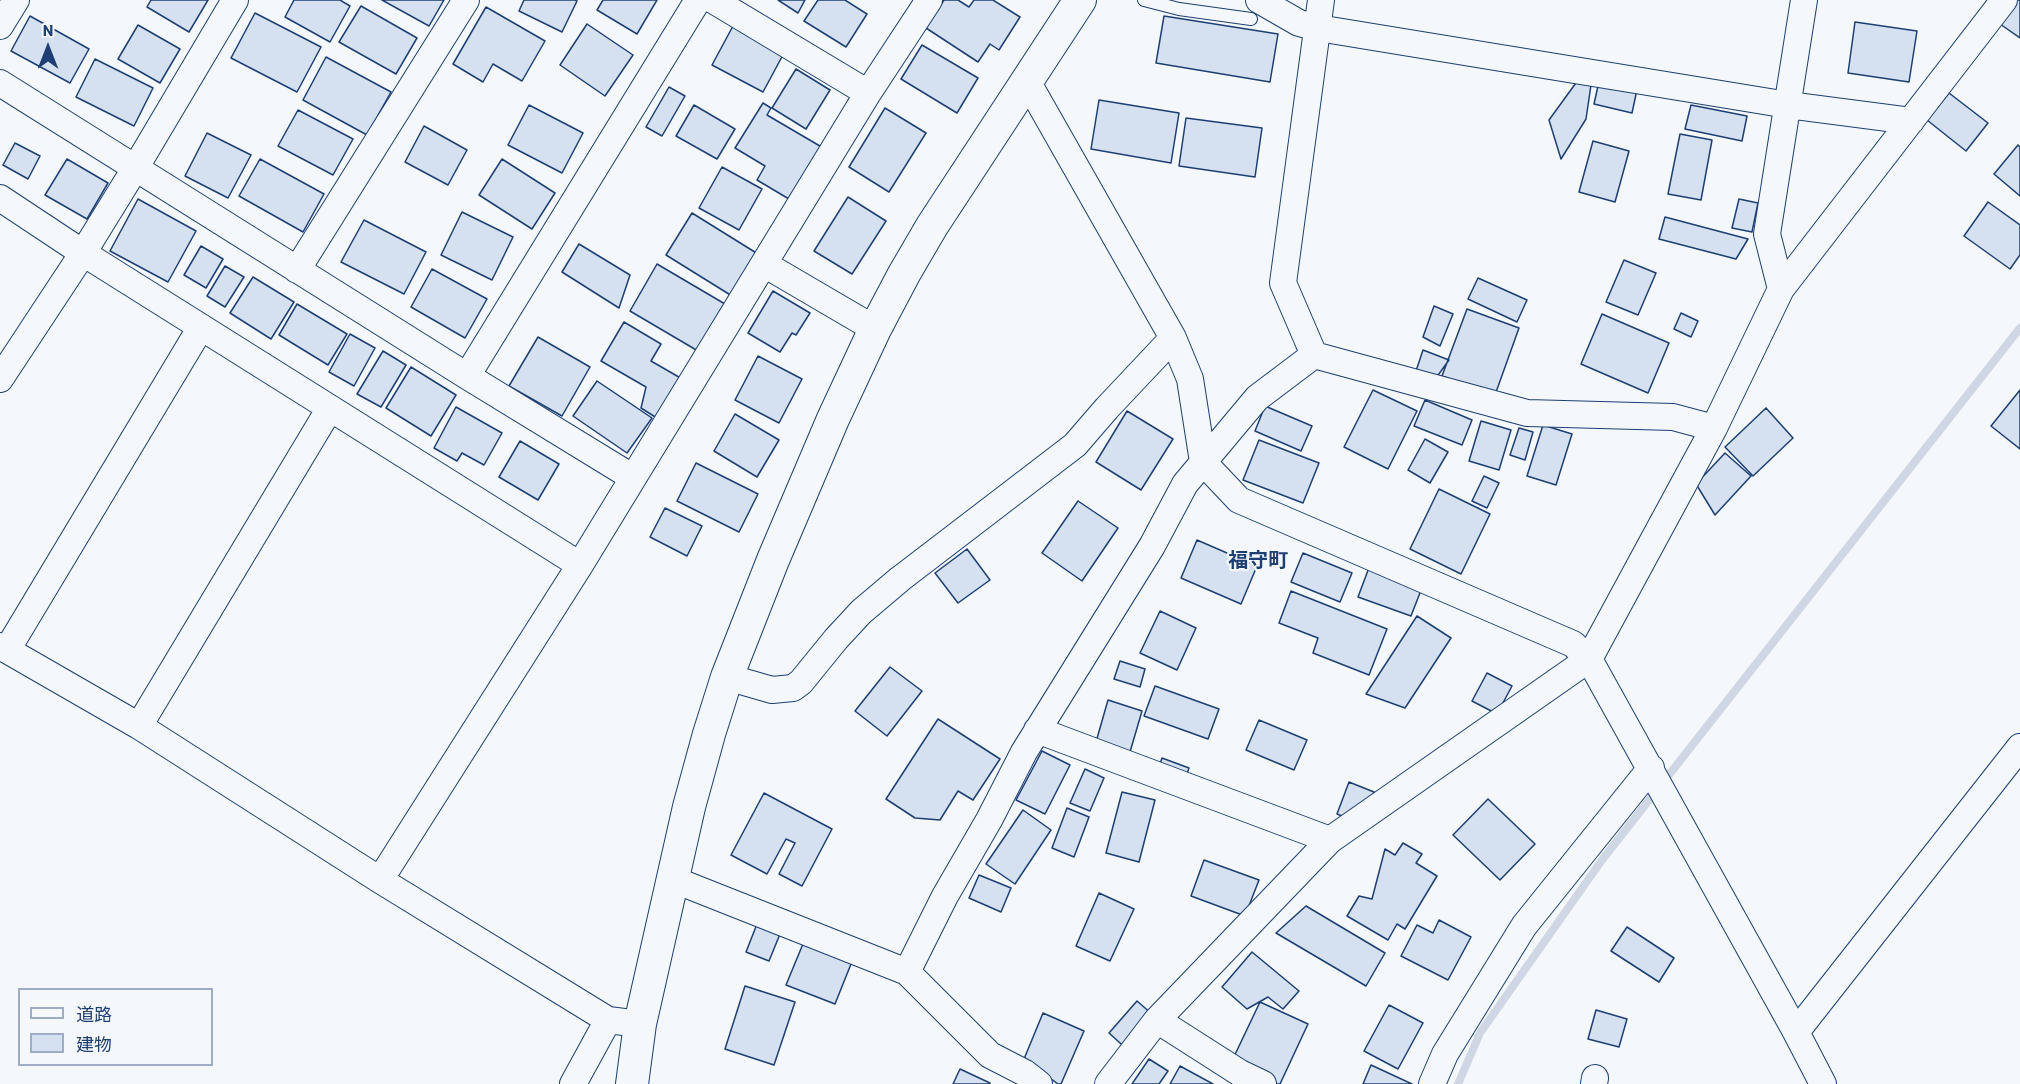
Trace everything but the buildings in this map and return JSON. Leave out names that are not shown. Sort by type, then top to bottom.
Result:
[{"type":"street","points":[[0,26],[16,0]]},
{"type":"street","points":[[0,379],[83,254],[235,0]]},
{"type":"street","points":[[297,270],[466,0]]},
{"type":"street","points":[[467,376],[698,0]]},
{"type":"street","points":[[712,0],[868,93]]},
{"type":"street","points":[[380,880],[580,565],[868,93],[929,0]]},
{"type":"street","points":[[632,1084],[640,1024],[672,879],[709,734],[750,616],[803,489],[875,329],[932,226],[1080,0]]},
{"type":"street","points":[[1314,355],[1283,283],[1321,0]]},
{"type":"street","points":[[1781,289],[1767,234],[1804,0]]},
{"type":"street","points":[[1108,1084],[1157,1020],[1330,840],[1589,659],[1714,428],[1781,289],[2004,0]]},
{"type":"street","points":[[1255,10],[1318,28],[1788,105],[1911,121]]},
{"type":"street","points":[[1028,81],[1173,338],[1190,379],[1203,462],[1239,500],[1573,644],[1589,659],[1823,1084]]},
{"type":"street","points":[[0,83],[632,477]]},
{"type":"street","points":[[0,198],[83,254],[580,565]]},
{"type":"street","points":[[764,264],[875,329]]},
{"type":"street","points":[[201,327],[3,648],[139,726],[380,880],[608,1020],[640,1024]]},
{"type":"street","points":[[728,677],[772,690],[793,688],[801,682],[861,612],[900,579],[1075,445],[1173,338]]},
{"type":"street","points":[[1314,355],[1527,413],[1673,417],[1714,428]]},
{"type":"street","points":[[907,972],[945,896],[989,820],[1024,752],[1152,546],[1185,484],[1257,398],[1314,355]]},
{"type":"street","points":[[139,726],[330,408]]},
{"type":"street","points":[[1037,730],[1330,840]]},
{"type":"street","points":[[1796,1032],[2020,747]]},
{"type":"street","points":[[1432,1084],[1445,1054],[1524,927],[1651,768]]},
{"type":"street","points":[[672,879],[907,972],[990,1055],[1025,1073],[1039,1084]]},
{"type":"street","points":[[573,1084],[608,1020]]},
{"type":"street","points":[[1157,1020],[1237,1078],[1263,1084]]},
{"type":"lane","points":[[1144,0],[1179,9],[1255,10]]},
{"type":"waterway","points":[[1458,1084],[1480,1033],[1602,860],[2020,328]]},
{"type":"district","name":"福守町","points":[[1258,560]]}]
